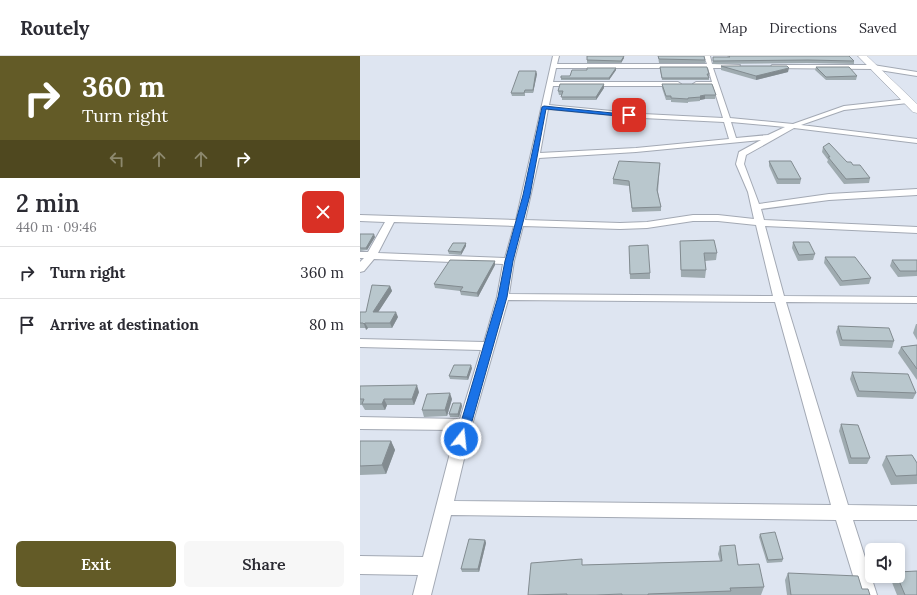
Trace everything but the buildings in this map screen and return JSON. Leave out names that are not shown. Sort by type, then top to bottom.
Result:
[{"type":"main road","points":[[862,56],[917,110]]},
{"type":"street","points":[[422,595],[465,425],[503,297],[509,261],[527,195],[544,107],[556,56]]},
{"type":"street","points":[[707,56],[733,140]]},
{"type":"street","points":[[553,66],[741,66]]},
{"type":"street","points":[[765,66],[873,67],[917,74]]},
{"type":"street","points":[[549,84],[684,84]]},
{"type":"street","points":[[692,84],[716,84]]},
{"type":"street","points":[[868,595],[842,513],[779,298],[752,192],[740,164],[742,154],[770,136],[834,110],[858,105],[908,101]]},
{"type":"street","points":[[544,107],[629,115],[727,119],[797,125],[838,132],[917,141]]},
{"type":"street","points":[[534,156],[636,150],[770,136]]},
{"type":"street","points":[[755,207],[829,197],[917,192]]},
{"type":"street","points":[[360,218],[620,226],[647,225],[693,218],[718,218],[761,223],[917,230]]},
{"type":"street","points":[[360,269],[372,255],[390,220]]},
{"type":"street","points":[[360,255],[509,261]]},
{"type":"street","points":[[503,297],[917,300]]},
{"type":"street","points":[[360,343],[489,346]]},
{"type":"street","points":[[360,423],[465,425]]},
{"type":"street","points":[[443,508],[917,513]]},
{"type":"street","points":[[360,564],[429,566]]},
{"type":"route","points":[[461,439],[503,297],[509,261],[527,195],[544,107],[563,110],[629,115]]}]
